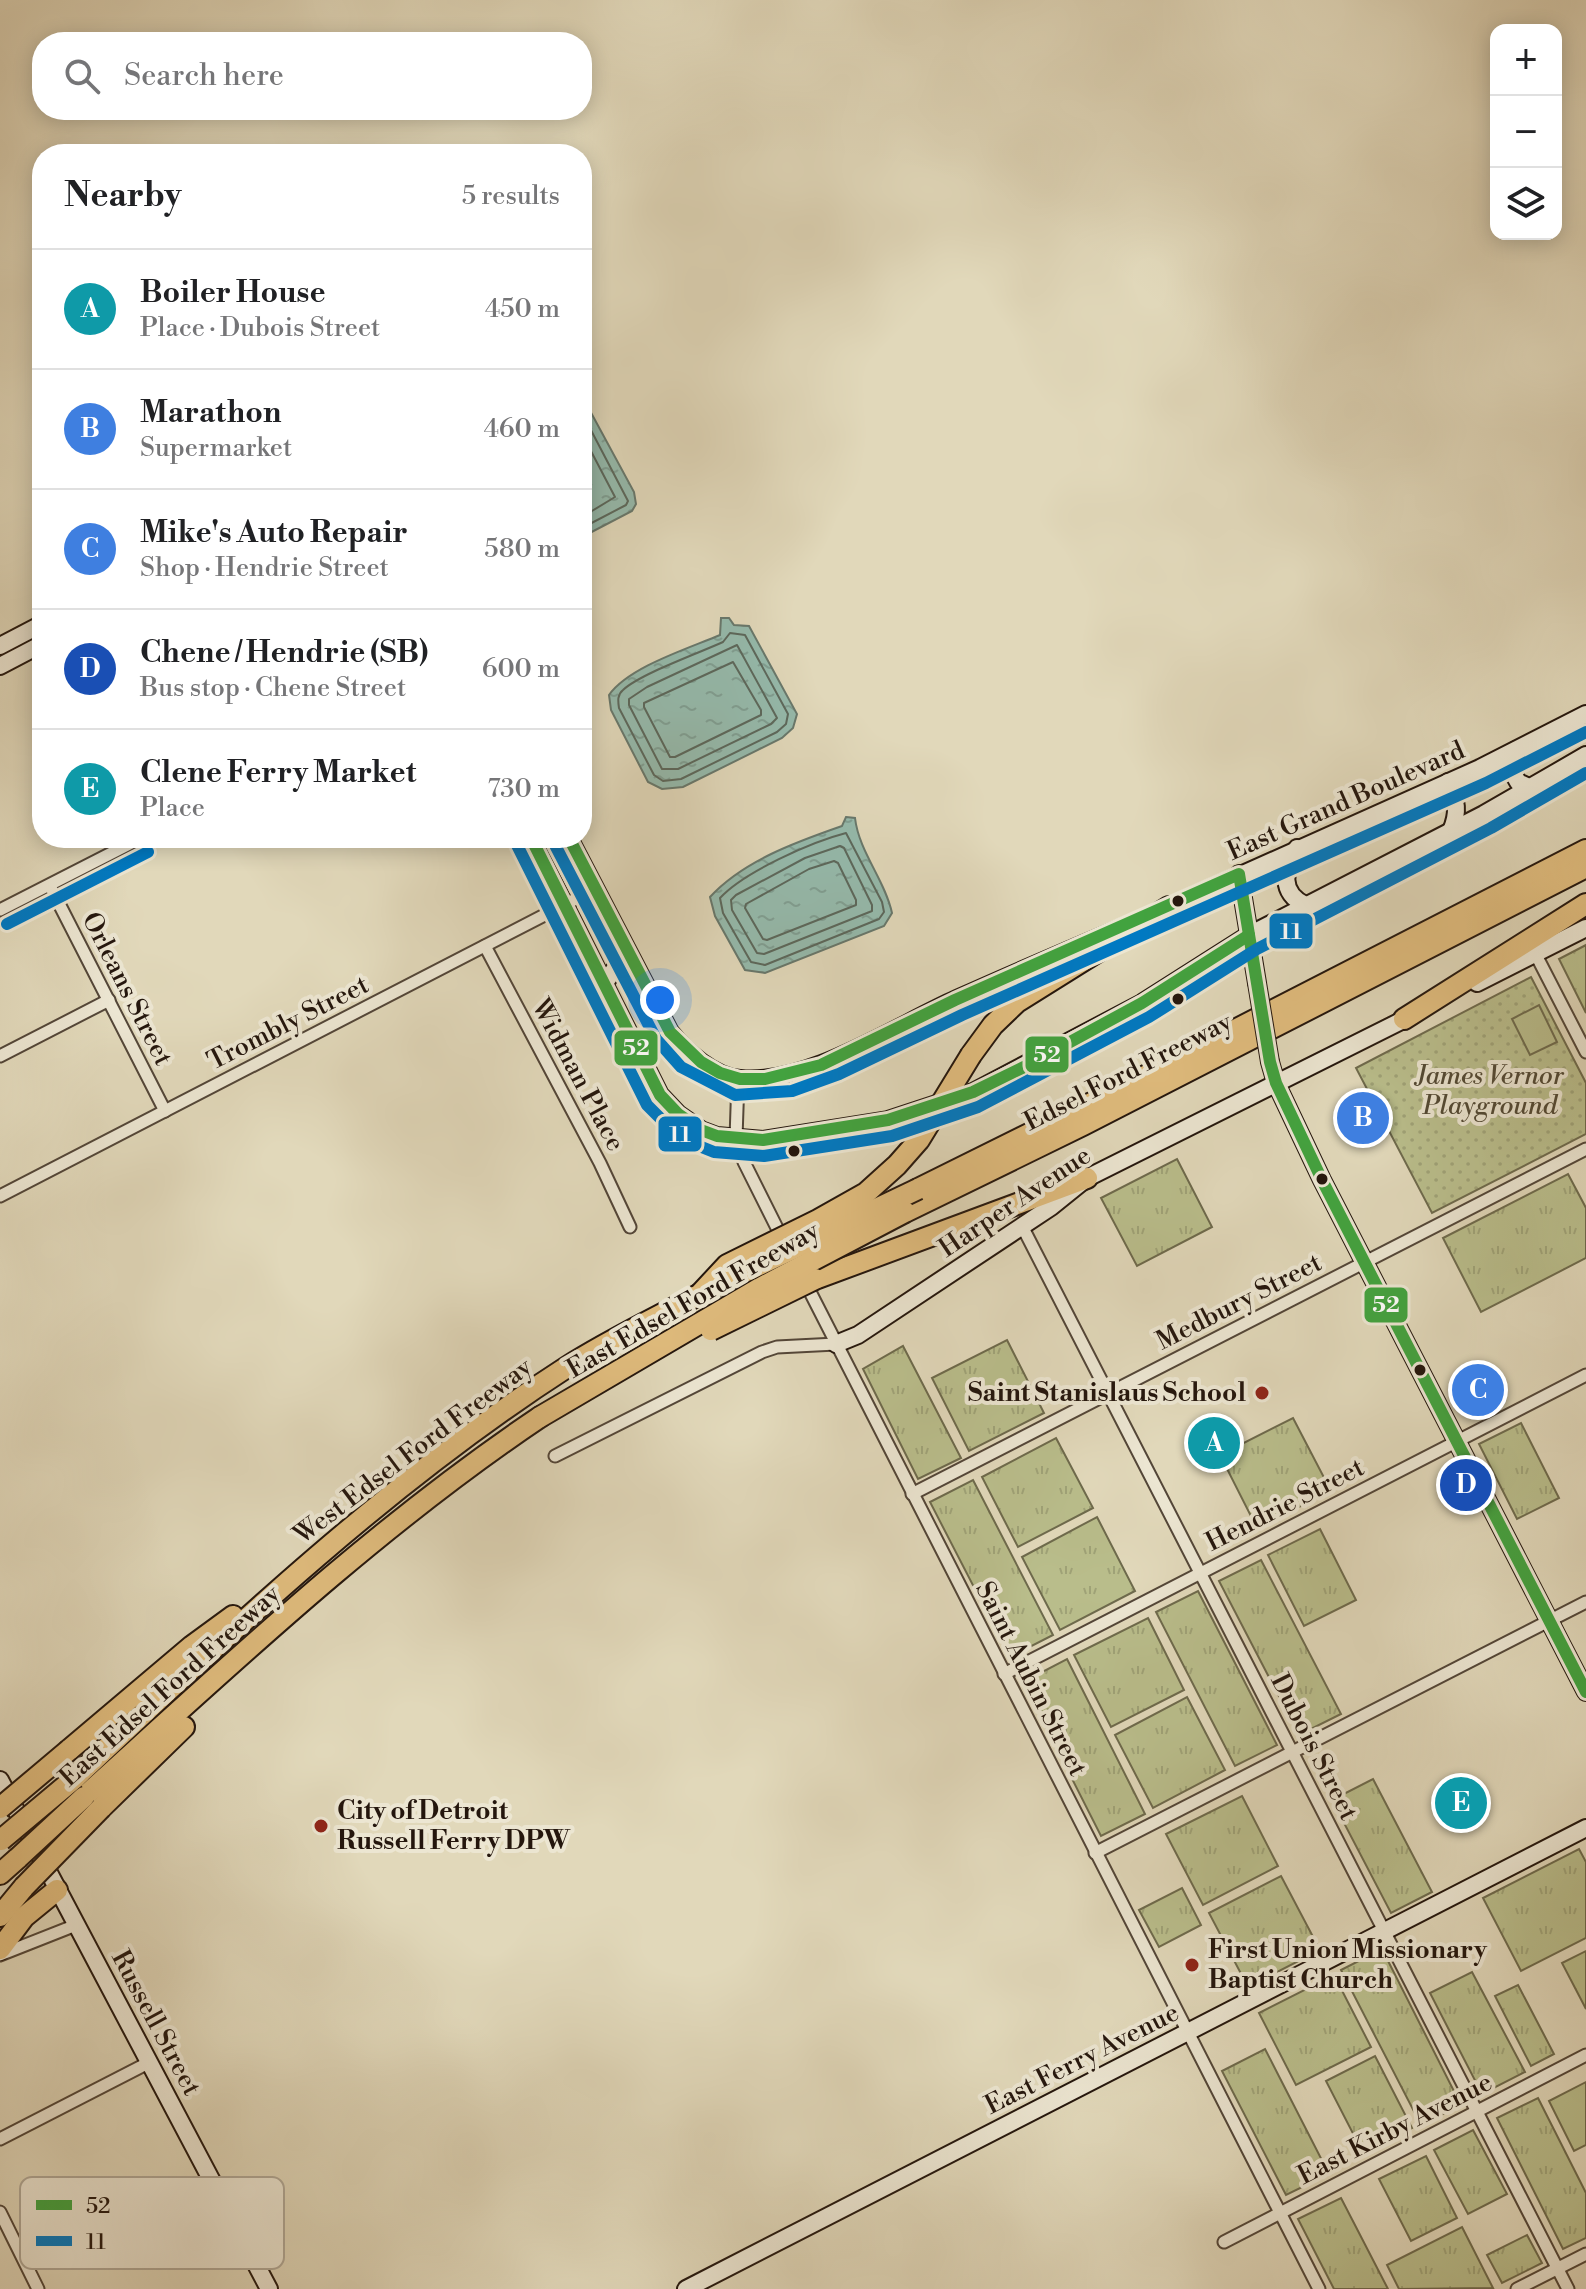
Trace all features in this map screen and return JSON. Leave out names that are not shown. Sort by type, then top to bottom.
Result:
[{"type":"highway","name":"Edsel Ford Freeway","points":[[918,1189],[1586,850]]},
{"type":"highway","name":"Edsel Ford Freeway","points":[[905,1212],[1097,1118],[1586,867]]},
{"type":"highway","points":[[1404,1019],[1586,904]]},
{"type":"highway","points":[[700,1294],[727,1265],[866,1193],[919,1140],[971,1055],[993,1025],[1017,1002],[1169,907]]},
{"type":"highway","points":[[540,1417],[815,1279],[1087,1178]]},
{"type":"highway","name":"West Edsel Ford Freeway","points":[[1,1840],[75,1778],[259,1605],[425,1467],[512,1404],[570,1365],[700,1294],[918,1189]]},
{"type":"highway","name":"East Edsel Ford Freeway","points":[[0,1874],[166,1743],[254,1662],[286,1618],[436,1492],[540,1417],[760,1288],[905,1212]]},
{"type":"highway","points":[[0,1808],[217,1626],[259,1605]]},
{"type":"highway","points":[[0,1913],[93,1803]]},
{"type":"highway","points":[[0,1952],[24,1917],[57,1890]]},
{"type":"street","points":[[0,646],[32,629]]},
{"type":"street","points":[[0,666],[32,649]]},
{"type":"street","name":"East Grand Boulevard","points":[[738,1079],[791,1075],[832,1060],[955,1000],[1448,782],[1586,714]]},
{"type":"street","points":[[1516,750],[1513,773],[1518,782],[1531,788]]},
{"type":"street","points":[[536,848],[660,1095],[678,1114],[701,1130],[717,1136],[763,1140],[888,1120],[973,1092],[1142,1003],[1249,935],[1451,831],[1586,755]]},
{"type":"street","points":[[1448,782],[1457,804],[1451,831]]},
{"type":"street","points":[[0,910],[122,848]]},
{"type":"street","points":[[574,848],[664,1023],[680,1044],[708,1065],[738,1079]]},
{"type":"street","points":[[1297,848],[1289,861],[1285,882],[1292,897],[1305,905]]},
{"type":"street","points":[[1239,874],[1276,1083],[1586,1692]]},
{"type":"street","name":"Orleans Street","points":[[50,886],[165,1111]]},
{"type":"street","name":"Trombly Street","points":[[0,1196],[595,889]]},
{"type":"street","name":"Harper Avenue","points":[[555,1456],[762,1352],[777,1347],[836,1344],[858,1335],[1076,1189],[1087,1178],[1586,928]]},
{"type":"street","name":"Widman Place","points":[[485,946],[600,1163],[630,1227]]},
{"type":"street","points":[[1535,953],[1586,1052]]},
{"type":"street","points":[[604,984],[614,970],[636,969]]},
{"type":"street","points":[[0,1056],[109,1000]]},
{"type":"street","name":"Saint Aubin Street","points":[[738,1079],[736,1138],[744,1162],[1319,2289]]},
{"type":"street","name":"Medbury Street","points":[[912,1494],[1586,1149]]},
{"type":"street","name":"Dubois Street","points":[[1022,1226],[1568,2289]]},
{"type":"street","name":"Hendrie Street","points":[[1004,1674],[1586,1375]]},
{"type":"street","points":[[1095,1853],[1586,1602]]},
{"type":"street","name":"Russell Street","points":[[0,1780],[210,2177]]},
{"type":"street","name":"East Ferry Avenue","points":[[686,2289],[1586,1828]]},
{"type":"street","points":[[0,1952],[76,1925]]},
{"type":"street","name":"East Kirby Avenue","points":[[1224,2242],[1586,2055]]},
{"type":"street","points":[[0,2139],[150,2062]]},
{"type":"street","points":[[0,2212],[20,2253]]},
{"type":"street","points":[[1517,2289],[1586,2254]]},
{"type":"street","points":[[28,2269],[38,2289]]},
{"type":"street","name":"Russell Street","points":[[259,2269],[269,2289]]},
{"type":"green space","points":[[1586,945],[1586,1013],[1559,959]]},
{"type":"green space","name":"James Vernor Playground","points":[[1531,977],[1586,1083],[1586,1134],[1432,1213],[1356,1068]]},
{"type":"green space","points":[[1539,1005],[1557,1042],[1530,1055],[1512,1019]]},
{"type":"green space","points":[[1177,1159],[1212,1227],[1137,1266],[1101,1198]]},
{"type":"green space","points":[[1568,1174],[1586,1208],[1586,1258],[1481,1312],[1443,1238]]},
{"type":"green space","points":[[1007,1340],[1044,1413],[969,1451],[932,1378]]},
{"type":"green space","points":[[903,1346],[961,1458],[918,1479],[863,1369]]},
{"type":"green space","points":[[1293,1418],[1331,1491],[1257,1528],[1220,1455]]},
{"type":"green space","points":[[1521,1423],[1559,1498],[1517,1519],[1479,1444]]},
{"type":"green space","points":[[1056,1438],[1093,1508],[1018,1547],[982,1477]]},
{"type":"green space","points":[[973,1480],[1053,1635],[1010,1657],[930,1502]]},
{"type":"green space","points":[[1097,1517],[1135,1591],[1060,1630],[1022,1557]]},
{"type":"green space","points":[[1320,1529],[1356,1600],[1304,1626],[1268,1555]]},
{"type":"green space","points":[[1261,1560],[1341,1714],[1299,1735],[1219,1581]]},
{"type":"green space","points":[[1198,1591],[1277,1745],[1235,1766],[1156,1612]]},
{"type":"green space","points":[[1148,1618],[1184,1690],[1111,1727],[1074,1655]]},
{"type":"green space","points":[[1067,1659],[1145,1814],[1101,1836],[1023,1682]]},
{"type":"green space","points":[[1187,1697],[1225,1770],[1153,1808],[1115,1735]]},
{"type":"green space","points":[[1373,1779],[1432,1892],[1391,1913],[1332,1800]]},
{"type":"green space","points":[[1242,1796],[1278,1866],[1203,1905],[1166,1834]]},
{"type":"green space","points":[[1579,1849],[1586,1862],[1586,1938],[1521,1971],[1483,1898]]},
{"type":"green space","points":[[1281,1876],[1320,1950],[1248,1987],[1209,1913]]},
{"type":"green space","points":[[1182,1888],[1201,1925],[1159,1947],[1139,1910]]},
{"type":"green space","points":[[1382,1949],[1461,2105],[1421,2125],[1341,1970]]},
{"type":"green space","points":[[1586,1951],[1586,2009],[1562,1963]]},
{"type":"green space","points":[[1472,1972],[1525,2072],[1482,2094],[1430,1993]]},
{"type":"green space","points":[[1334,1975],[1371,2047],[1296,2085],[1259,2013]]},
{"type":"green space","points":[[1518,1985],[1554,2054],[1531,2066],[1495,1996]]},
{"type":"green space","points":[[1265,2049],[1329,2174],[1286,2195],[1222,2071]]},
{"type":"green space","points":[[1375,2056],[1412,2128],[1363,2153],[1326,2081]]},
{"type":"green space","points":[[1586,2082],[1586,2145],[1574,2151],[1549,2101]]},
{"type":"green space","points":[[1538,2098],[1586,2193],[1586,2238],[1563,2249],[1497,2118]]},
{"type":"green space","points":[[1473,2130],[1507,2194],[1468,2214],[1434,2150]]},
{"type":"green space","points":[[1426,2156],[1457,2218],[1411,2241],[1379,2179]]},
{"type":"green space","points":[[1341,2198],[1388,2289],[1334,2289],[1298,2219]]},
{"type":"green space","points":[[1462,2227],[1493,2288],[1399,2289],[1387,2265]]},
{"type":"green space","points":[[1527,2235],[1542,2263],[1502,2283],[1487,2255]]},
{"type":"water","points":[[592,414],[634,492],[636,504],[632,511],[592,532]]},
{"type":"water","points":[[721,618],[729,618],[734,625],[749,626],[797,714],[793,728],[782,738],[683,787],[662,789],[648,782],[611,710],[609,695],[644,667],[720,635]]},
{"type":"water","points":[[846,817],[855,818],[861,843],[889,901],[892,913],[884,926],[765,973],[745,970],[715,916],[710,897],[754,863],[842,826]]},
{"type":"transit line","name":"11","points":[[557,848],[656,1039],[681,1067],[735,1095],[792,1091],[839,1074],[962,1015],[1486,783],[1586,732]]},
{"type":"transit line","name":"11","points":[[518,848],[647,1105],[668,1126],[694,1144],[714,1152],[764,1156],[892,1136],[978,1107],[1149,1017],[1257,949],[1491,828],[1586,773]]},
{"type":"transit line","name":"52","points":[[536,848],[660,1095],[678,1114],[701,1130],[717,1136],[763,1140],[888,1120],[973,1092],[1142,1003],[1249,935]]},
{"type":"transit line","name":"52","points":[[574,848],[670,1032],[701,1062],[720,1073],[740,1079],[765,1079],[821,1065],[955,1000],[1239,874],[1276,1083],[1322,1180],[1586,1692]]},
{"type":"transit line","name":"11","points":[[7,924],[148,852]]},
{"type":"place","name":"Marathon","points":[[1363,1118]]},
{"type":"place","name":"Mike's Auto Repair","points":[[1478,1390]]},
{"type":"place","name":"Saint Stanislaus School","points":[[1262,1393]]},
{"type":"place","name":"Boiler House","points":[[1214,1443]]},
{"type":"place","name":"Chene / Hendrie (SB)","points":[[1466,1485]]},
{"type":"place","name":"Clene Ferry Market","points":[[1461,1803]]},
{"type":"place","name":"City of Detroit Russell Ferry DPW","points":[[321,1826]]},
{"type":"place","name":"First Union Missionary Baptist Church","points":[[1192,1965]]}]
